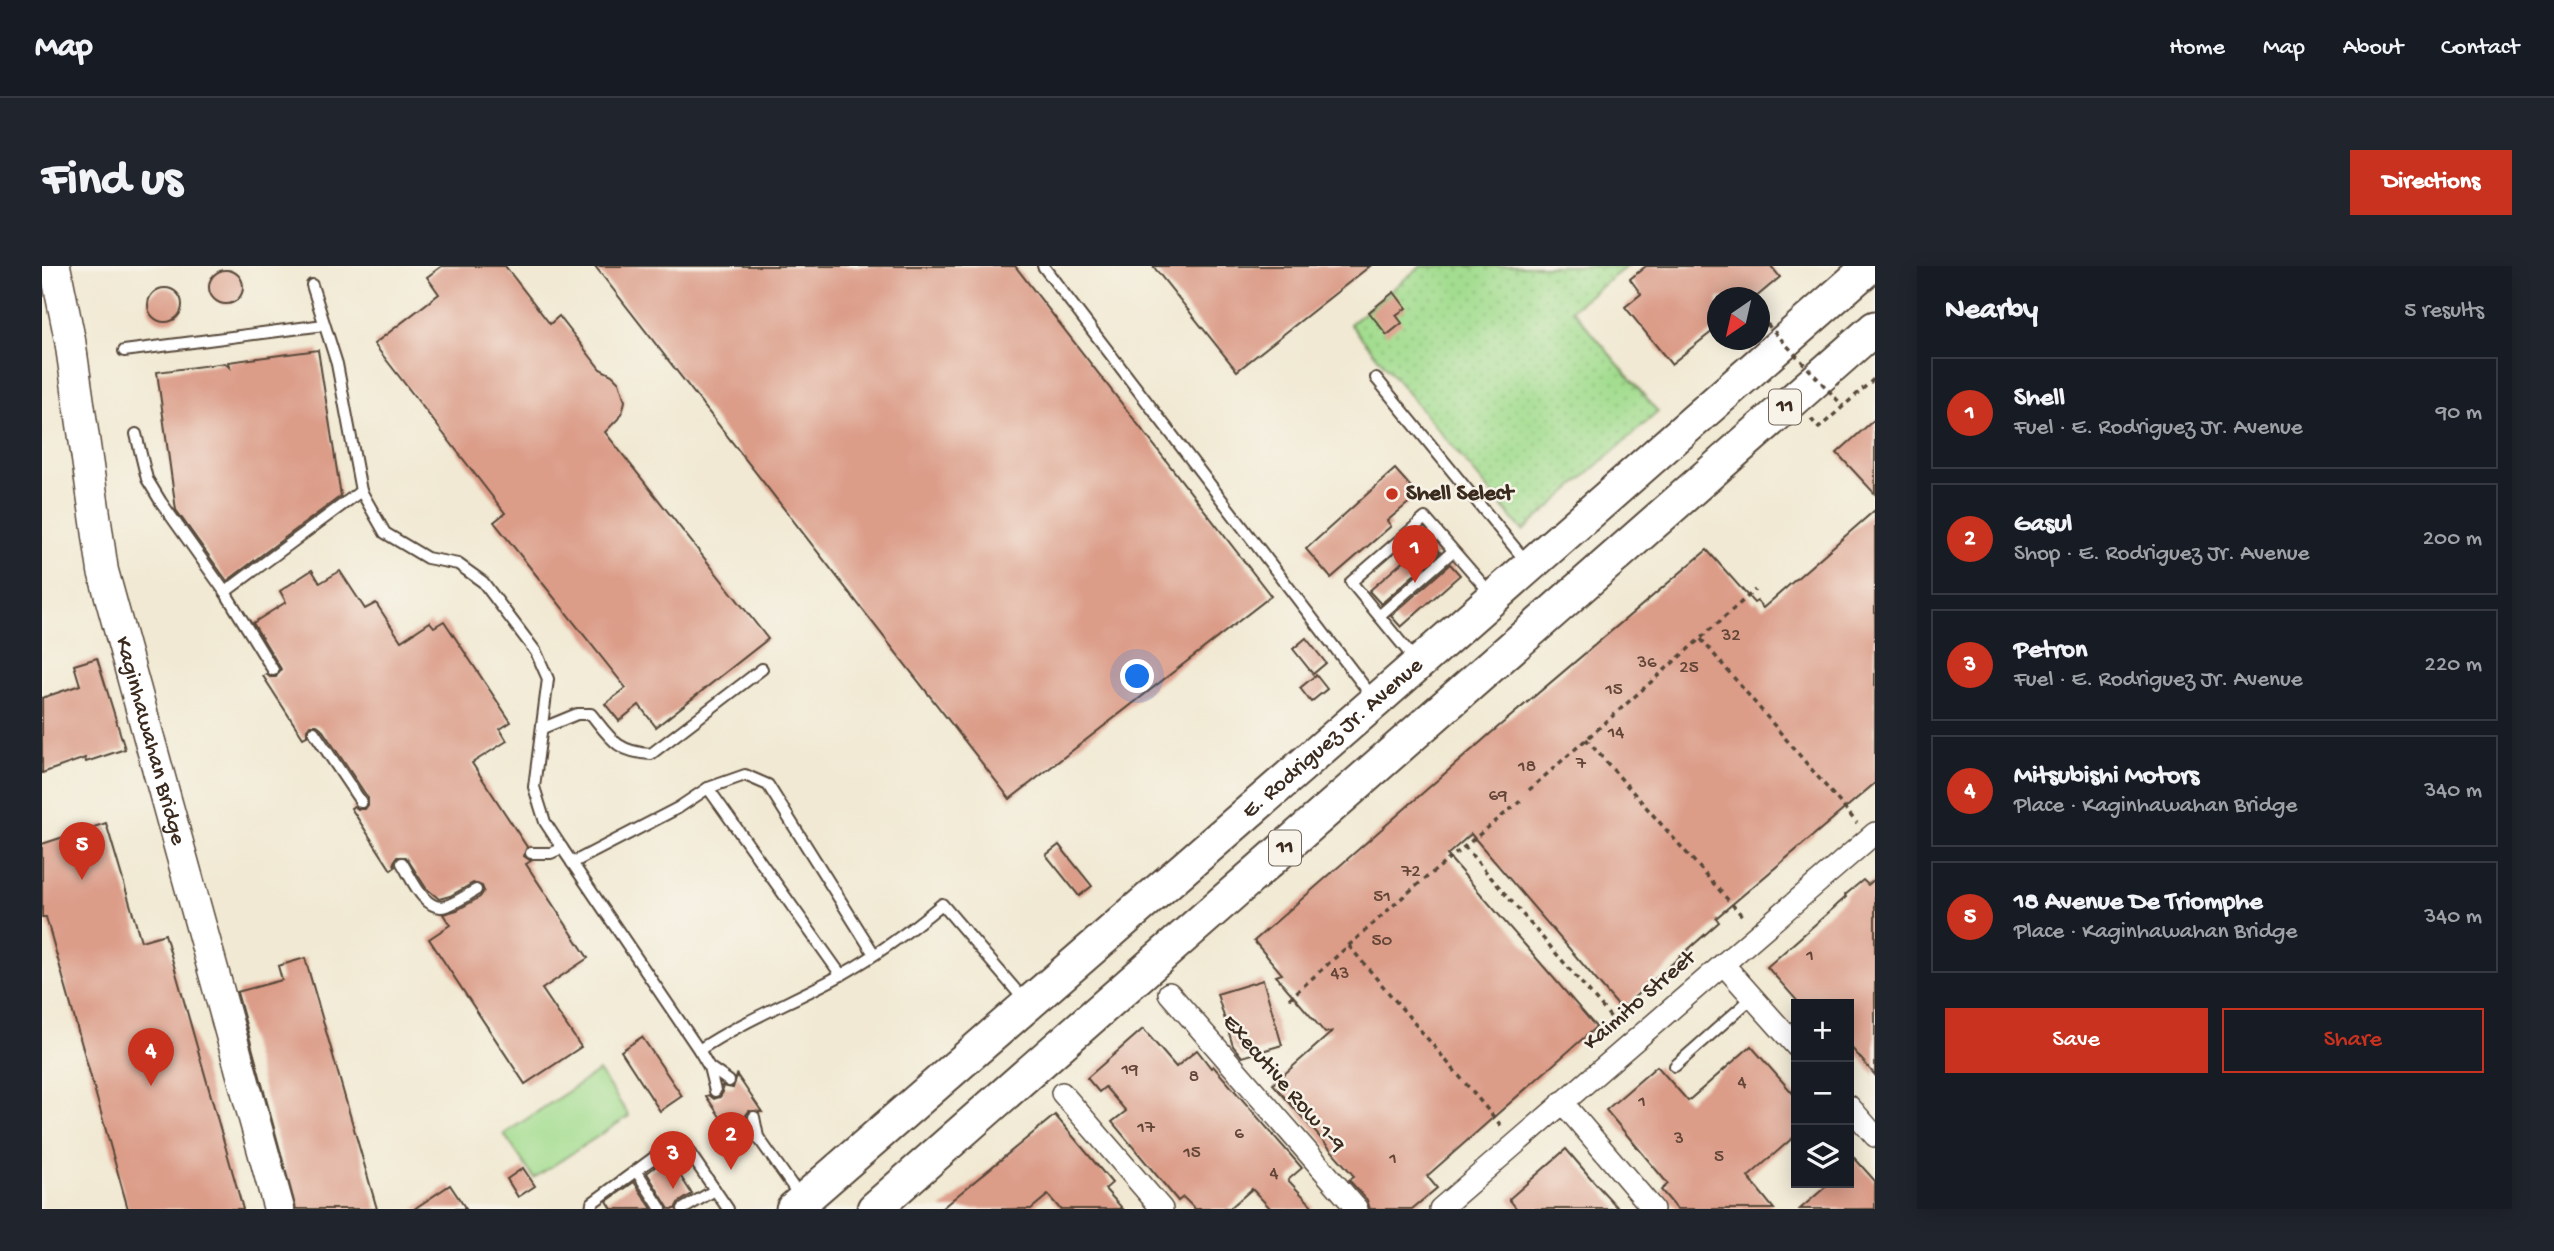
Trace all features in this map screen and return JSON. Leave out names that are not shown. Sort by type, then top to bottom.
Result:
[{"type":"main road","name":"Kaginhawahan Bridge","points":[[55,266],[69,340],[103,571],[279,1209]]},
{"type":"main road","name":"E. Rodriguez Jr. Avenue","points":[[798,1205],[1870,266]]},
{"type":"main road","name":"11","points":[[874,1209],[1875,328]]},
{"type":"street","name":"Kaimito Street","points":[[1440,1209],[1872,836]]},
{"type":"street","points":[[1723,964],[1791,1040]]},
{"type":"street","name":"Executive Row 1-9","points":[[1169,993],[1357,1209]]},
{"type":"street","points":[[1062,1093],[1162,1209]]},
{"type":"street","points":[[1562,1102],[1653,1209]]},
{"type":"street","points":[[1854,1112],[1875,1136]]},
{"type":"lane","points":[[1043,266],[1376,701]]},
{"type":"lane","points":[[312,285],[337,364],[361,491],[385,533],[427,558],[458,564],[483,582],[536,652],[548,679],[534,787],[545,822],[699,1050],[709,1067],[715,1091]]},
{"type":"lane","points":[[124,351],[324,325]]},
{"type":"lane","points":[[1376,378],[1530,566]]},
{"type":"lane","points":[[136,434],[147,479],[225,592],[273,670]]},
{"type":"lane","points":[[225,592],[361,491]]},
{"type":"lane","points":[[1418,664],[1351,582],[1425,518],[1494,597]]},
{"type":"lane","points":[[1379,616],[1453,551]]},
{"type":"lane","points":[[542,728],[578,714],[591,714],[615,744],[633,753],[651,754],[762,669]]},
{"type":"lane","points":[[314,732],[361,802]]},
{"type":"lane","points":[[572,863],[678,808],[708,788],[745,775],[768,785],[874,954]]},
{"type":"lane","points":[[708,788],[841,975]]},
{"type":"lane","points":[[531,853],[551,853],[562,848]]},
{"type":"lane","points":[[402,863],[429,904],[439,908],[476,890]]},
{"type":"lane","points":[[699,1050],[728,1031],[841,975],[942,904],[1028,1004]]},
{"type":"lane","points":[[1675,1066],[1753,997]]},
{"type":"lane","points":[[709,1067],[729,1081]]},
{"type":"lane","points":[[754,1117],[758,1137],[798,1205]]},
{"type":"lane","points":[[740,1127],[758,1137]]},
{"type":"lane","points":[[591,1209],[592,1203],[667,1148],[687,1149],[728,1209]]},
{"type":"lane","points":[[637,1172],[661,1209]]},
{"type":"lane","points":[[683,1209],[715,1190]]},
{"type":"path","points":[[1770,327],[1843,406]]},
{"type":"path","points":[[1819,428],[1875,378]]},
{"type":"path","points":[[1529,790],[1755,590]]},
{"type":"path","points":[[1701,639],[1872,836]]},
{"type":"path","points":[[1586,739],[1758,934]]},
{"type":"path","points":[[1289,999],[1405,895],[1522,799]]},
{"type":"path","points":[[1464,846],[1632,1043]]},
{"type":"path","points":[[1349,946],[1515,1142]]},
{"type":"green space","points":[[1421,266],[1627,266],[1572,309],[1658,412],[1523,531],[1350,324]]},
{"type":"green space","points":[[599,1071],[629,1116],[534,1178],[504,1134]]},
{"type":"building","points":[[442,266],[505,266],[550,324],[559,316],[600,369],[619,382],[625,401],[623,410],[605,432],[768,639],[656,727],[639,705],[619,721],[605,704],[626,688],[494,522],[505,513],[374,344],[439,294],[427,277]]},
{"type":"building","points":[[595,266],[1015,266],[1271,596],[1010,799]]},
{"type":"building","points":[[1153,266],[1370,266],[1237,371]]},
{"type":"building","points":[[1646,266],[1771,266],[1780,277],[1768,287],[1707,287],[1707,336],[1671,364],[1625,307],[1641,294],[1630,279]]},
{"type":"building","points":[[226,270],[238,275],[243,287],[238,299],[226,304],[214,299],[209,287],[214,275]]},
{"type":"building","points":[[165,288],[177,293],[182,305],[177,317],[165,322],[153,317],[148,305],[153,293]]},
{"type":"building","points":[[1394,292],[1406,308],[1396,315],[1402,323],[1387,335],[1369,312]]},
{"type":"building","points":[[318,350],[341,496],[227,581],[176,510],[157,372],[225,363],[229,367],[228,362]]},
{"type":"building","points":[[1875,419],[1875,494],[1837,453]]},
{"type":"building","points":[[1395,469],[1418,495],[1387,521],[1391,526],[1331,578],[1306,549]]},
{"type":"building","points":[[1875,510],[1875,783],[1716,918],[1719,922],[1621,1009],[1471,834],[1447,855],[1596,1027],[1427,1176],[1437,1188],[1412,1209],[1370,1209],[1367,1200],[1349,1180],[1354,1176],[1273,1084],[1333,1031],[1325,1033],[1276,976],[1282,974],[1254,941],[1491,733],[1707,550],[1754,603],[1757,601],[1763,608]]},
{"type":"building","points":[[1429,539],[1440,552],[1381,604],[1369,591]]},
{"type":"building","points":[[1450,564],[1460,575],[1401,627],[1391,616]]},
{"type":"building","points":[[312,570],[320,583],[340,571],[365,609],[376,603],[401,641],[430,622],[434,627],[444,621],[511,722],[500,729],[507,741],[472,763],[527,847],[524,856],[531,861],[526,864],[588,958],[542,989],[581,1047],[525,1084],[429,939],[450,925],[443,914],[457,910],[480,897],[484,891],[482,886],[473,883],[439,899],[426,888],[406,857],[397,857],[395,867],[391,870],[351,808],[354,806],[365,809],[368,798],[321,728],[310,725],[307,736],[303,738],[263,676],[266,674],[276,677],[281,669],[253,623],[286,602],[280,591]]},
{"type":"building","points":[[1306,638],[1326,663],[1313,674],[1293,649]]},
{"type":"building","points":[[97,658],[125,749],[86,762],[85,758],[42,773],[42,698],[80,685],[74,665]]},
{"type":"building","points":[[1316,675],[1327,689],[1311,702],[1300,688]]},
{"type":"building","points":[[106,823],[141,941],[165,934],[243,1209],[128,1209],[46,917],[42,917],[42,844]]},
{"type":"building","points":[[1059,845],[1092,886],[1079,896],[1046,855]]},
{"type":"building","points":[[1875,879],[1875,1075],[1854,1051],[1854,999],[1796,999],[1767,967],[1863,880],[1868,885]]},
{"type":"building","points":[[305,958],[377,1209],[296,1209],[237,992],[282,980],[278,966]]},
{"type":"building","points":[[1263,980],[1282,1045],[1242,1057],[1233,1046],[1217,994]]},
{"type":"building","points":[[1143,1029],[1176,1067],[1197,1050],[1211,1068],[1213,1066],[1302,1168],[1288,1180],[1315,1209],[1271,1209],[1252,1189],[1229,1209],[1195,1209],[1183,1197],[1178,1201],[1112,1122],[1126,1111],[1105,1087],[1099,1092],[1087,1078]]},
{"type":"building","points":[[642,1037],[682,1096],[660,1111],[621,1051]]},
{"type":"building","points":[[1751,1046],[1791,1091],[1791,1139],[1748,1177],[1774,1209],[1677,1209],[1661,1190],[1668,1184],[1606,1110],[1657,1066],[1688,1101]]},
{"type":"building","points":[[737,1075],[762,1112],[749,1111],[746,1115],[747,1122],[741,1119],[735,1121],[731,1133],[706,1096],[714,1099],[720,1097],[722,1086],[733,1088]]},
{"type":"building","points":[[1055,1115],[1112,1183],[1105,1189],[1123,1209],[1060,1209],[1048,1195],[1031,1209],[941,1209]]},
{"type":"building","points":[[1566,1149],[1619,1209],[1517,1209],[1509,1199]]},
{"type":"building","points":[[668,1157],[692,1194],[678,1203],[675,1209],[669,1209],[647,1173]]},
{"type":"building","points":[[1854,1158],[1875,1181],[1875,1209],[1800,1209],[1824,1188],[1854,1188]]},
{"type":"building","points":[[523,1168],[535,1186],[518,1197],[507,1179]]},
{"type":"building","points":[[634,1182],[652,1209],[612,1209],[607,1201]]},
{"type":"building","points":[[450,1185],[466,1209],[414,1209]]},
{"type":"place","name":"Shell Select","points":[[1392,494]]},
{"type":"place","name":"Shell","points":[[1415,583]]},
{"type":"place","name":"18 Avenue De Triomphe","points":[[82,880]]},
{"type":"place","name":"Mitsubishi Motors","points":[[151,1086]]},
{"type":"place","name":"Gasul","points":[[731,1170]]},
{"type":"place","name":"Petron","points":[[673,1189]]}]
